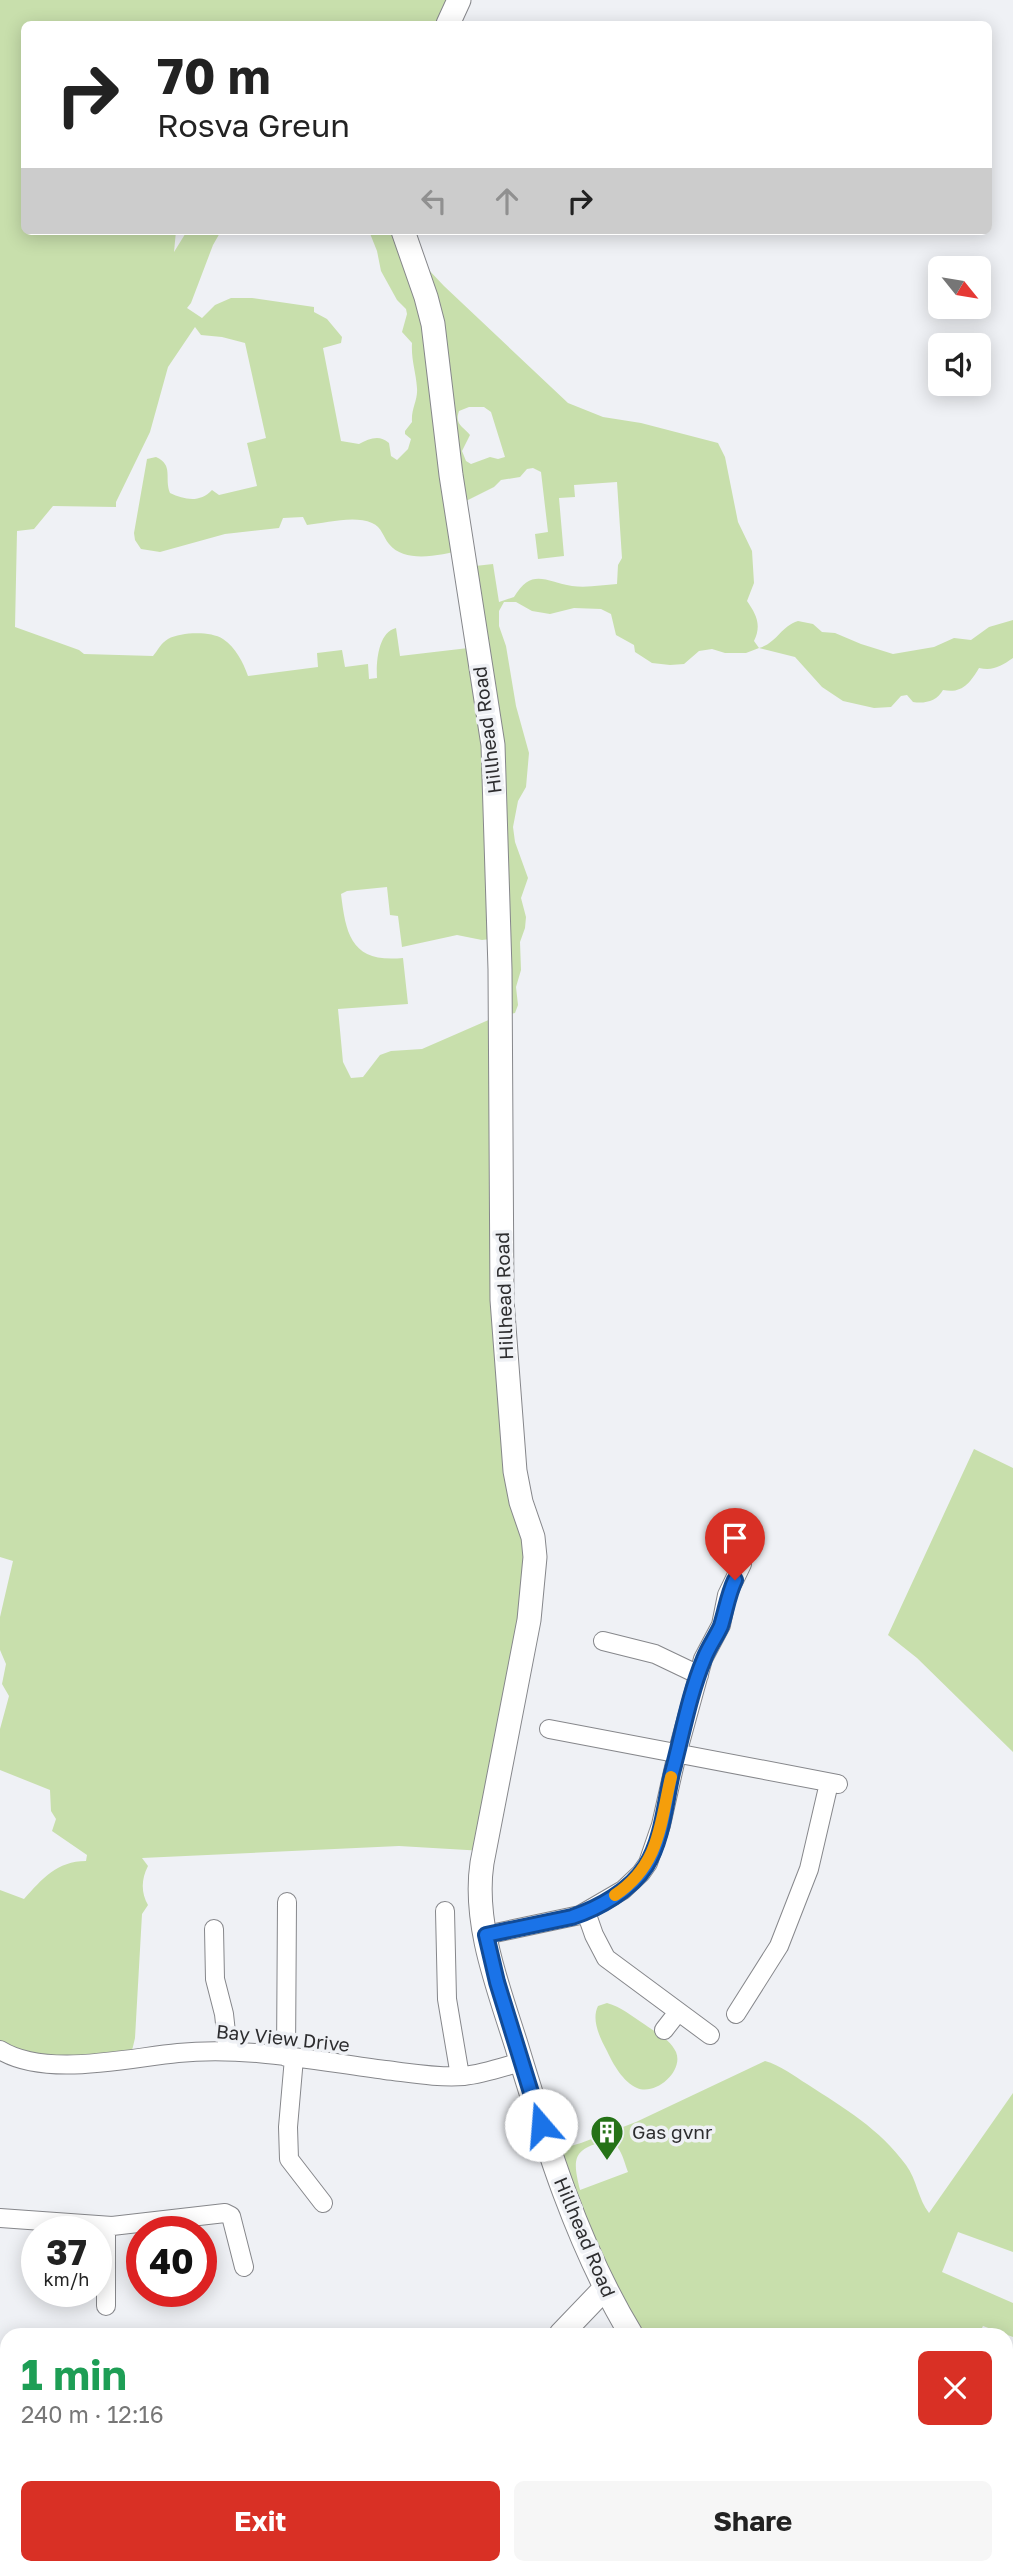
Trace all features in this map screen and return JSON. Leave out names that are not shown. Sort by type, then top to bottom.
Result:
[{"type":"street","points":[[449,21],[459,0]]},
{"type":"street","name":"Hillhead Road","points":[[404,235],[433,324],[453,485],[493,745],[500,969],[500,1242],[503,1311],[515,1471],[521,1502],[533,1537],[535,1557],[529,1620],[480,1875],[486,1935],[521,2062],[564,2189],[605,2288],[628,2328]]},
{"type":"street","points":[[486,1935],[586,1912],[623,1890],[648,1863],[662,1825],[677,1754],[703,1660],[721,1625],[727,1595],[742,1564]]},
{"type":"street","points":[[603,1640],[655,1654],[699,1675]]},
{"type":"street","points":[[549,1729],[833,1784],[809,1869],[779,1946],[736,2014]]},
{"type":"street","points":[[287,1902],[289,2159],[323,2203]]},
{"type":"street","points":[[445,1911],[447,1999],[460,2076]]},
{"type":"street","points":[[586,1912],[606,1958],[710,2035]]},
{"type":"street","points":[[214,1929],[215,1979],[224,2014],[228,2051]]},
{"type":"street","points":[[664,2030],[678,2012]]},
{"type":"street","name":"Bay View Drive","points":[[0,2050],[16,2060],[64,2064],[104,2063],[184,2053],[228,2051],[421,2074],[460,2076],[521,2062]]},
{"type":"street","points":[[112,2225],[228,2214],[234,2226],[244,2267]]},
{"type":"street","points":[[0,2218],[21,2220]]},
{"type":"street","points":[[567,2328],[605,2288]]},
{"type":"green space","points":[[0,0],[459,0],[449,21],[21,21],[21,235],[176,235],[174,252],[185,235],[219,235],[187,308],[202,318],[215,305],[231,298],[252,298],[314,307],[314,312],[327,319],[342,337],[341,343],[323,348],[341,441],[359,444],[370,439],[382,439],[389,443],[391,456],[397,460],[408,449],[411,439],[405,431],[412,422],[417,388],[412,343],[402,332],[406,309],[397,300],[381,271],[371,235],[404,235],[428,307],[409,249],[444,286],[568,403],[603,417],[641,423],[718,443],[725,457],[738,522],[752,551],[754,583],[747,601],[757,620],[758,630],[754,641],[759,648],[746,653],[725,653],[712,649],[699,651],[684,664],[652,663],[635,652],[634,645],[616,635],[611,614],[601,609],[574,608],[550,614],[532,611],[516,602],[504,602],[499,611],[499,626],[506,646],[516,706],[529,753],[526,787],[518,801],[513,827],[515,842],[528,878],[521,898],[526,917],[520,942],[521,970],[516,987],[518,1005],[515,1013],[502,1016],[493,745],[466,567],[493,564],[499,602],[514,597],[533,579],[578,587],[617,584],[618,565],[622,558],[617,482],[574,485],[575,497],[559,498],[564,556],[538,559],[535,534],[548,532],[541,472],[533,468],[527,469],[520,477],[501,480],[494,487],[456,506],[442,405],[462,550],[424,556],[404,554],[389,544],[372,523],[349,520],[307,525],[303,517],[283,518],[279,528],[225,534],[160,552],[141,549],[134,533],[147,459],[156,457],[162,460],[167,468],[170,493],[181,497],[197,499],[212,490],[219,495],[257,486],[247,443],[266,438],[245,343],[201,335],[195,327],[168,367],[150,432],[116,507],[53,506],[34,529],[17,531],[15,627],[84,654],[153,656],[163,642],[174,637],[196,633],[217,636],[232,647],[248,676],[318,667],[317,653],[342,650],[345,667],[368,664],[369,679],[377,678],[382,642],[385,635],[396,628],[400,656],[477,647],[492,745],[499,938],[482,940],[457,935],[402,947],[398,916],[390,915],[387,887],[347,891],[341,894],[349,934],[362,951],[372,956],[403,958],[408,1004],[338,1009],[343,1062],[351,1078],[363,1077],[380,1055],[391,1051],[422,1049],[500,1015],[499,1242],[502,1323],[517,1489],[533,1537],[534,1557],[528,1620],[484,1851],[399,1846],[142,1858],[148,1866],[143,1886],[148,1905],[142,1914],[135,2038],[130,2059],[64,2064],[16,2059],[0,2049],[0,1890],[24,1899],[51,1872],[67,1864],[86,1861],[87,1855],[52,1831],[56,1819],[51,1811],[50,1790],[0,1770],[0,1729],[9,1696],[2,1684],[6,1664],[0,1650],[0,1617],[13,1561],[0,1557]],"holes":[[[469,407],[484,407],[491,412],[505,457],[490,457],[471,464],[466,461],[462,451],[470,435],[459,423],[459,411]]]},
{"type":"green space","points":[[1013,620],[1013,658],[997,667],[979,668],[965,686],[950,691],[943,690],[934,699],[922,703],[913,702],[907,695],[901,696],[891,707],[874,708],[843,701],[822,687],[795,657],[759,648],[798,621],[813,624],[822,632],[835,633],[893,654],[934,647],[954,638],[971,640],[989,627]]},
{"type":"green space","points":[[974,1449],[1013,1468],[1013,1752],[917,1658],[888,1635]]},
{"type":"green space","points":[[607,2003],[631,2015],[673,2047],[676,2052],[676,2067],[660,2085],[644,2090],[637,2088],[627,2082],[615,2067],[597,2029],[595,2017],[598,2006]]},
{"type":"green space","points":[[765,2061],[787,2071],[861,2120],[885,2141],[910,2171],[929,2213],[1013,2093],[1013,2252],[958,2232],[942,2272],[1013,2303],[1013,2328],[630,2328],[553,2151],[636,2122]],"holes":[[[606,2141],[621,2152],[628,2172],[580,2190],[576,2163],[581,2152]]]},
{"type":"slow traffic","points":[[615,1895],[632,1882],[648,1863],[662,1825],[671,1777]]},
{"type":"place","name":"Gas gvnr","points":[[607,2162]]},
{"type":"route","points":[[541,2125],[497,1982],[486,1935],[586,1912],[623,1890],[641,1873],[653,1852],[662,1825],[668,1788],[703,1660],[721,1625],[727,1595],[735,1580]]}]
